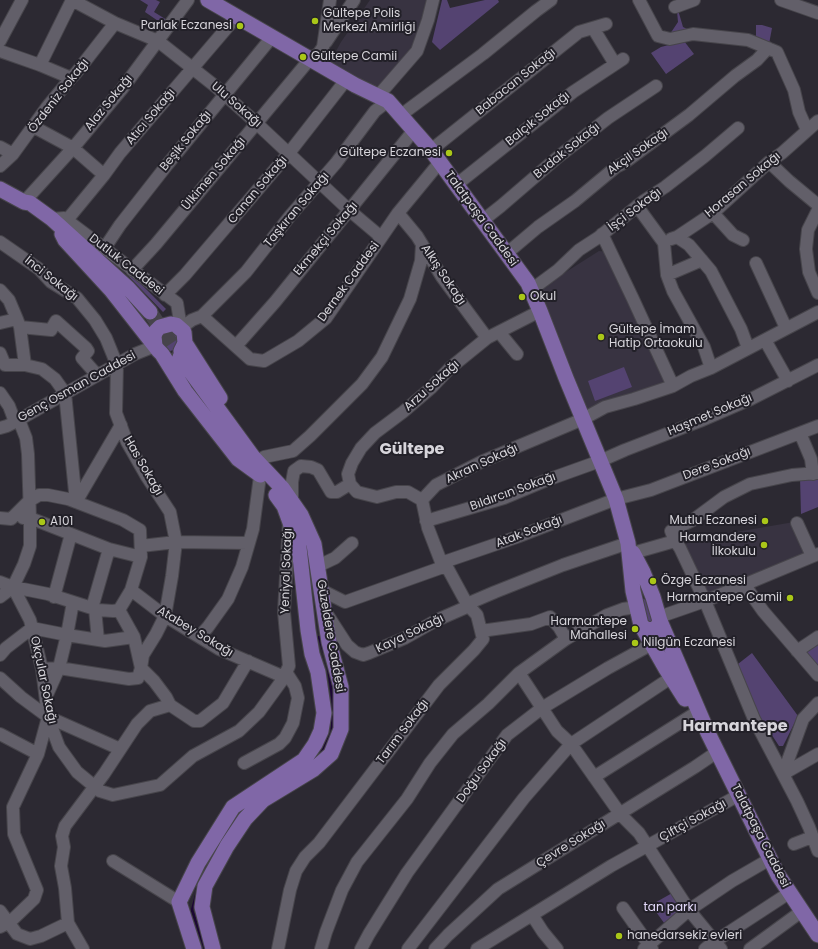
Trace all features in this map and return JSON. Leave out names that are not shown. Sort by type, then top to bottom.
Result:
[{"type":"main road","name":"Talatpaşa Caddesi","points":[[208,0],[346,80],[383,99],[400,114],[435,156],[528,283],[582,419],[616,499],[630,548],[636,604],[641,625],[694,714],[708,733]]},
{"type":"main road","name":"Dutluk Caddesi","points":[[0,189],[24,202],[26,206],[61,225],[105,273],[147,314]]},
{"type":"main road","points":[[61,225],[65,240],[112,290],[158,350],[185,391],[238,459],[260,476]]},
{"type":"main road","points":[[186,343],[180,352],[171,356],[158,350],[154,336],[160,327],[170,324],[181,328],[186,338],[186,343],[223,402],[274,470],[283,489]]},
{"type":"main road","name":"Güzeldere Caddesi","points":[[179,902],[198,863],[233,807],[304,760],[315,744],[321,731],[324,713],[318,672],[312,654],[309,636],[299,547],[289,518],[284,506],[199,394],[178,359],[253,457],[283,489],[301,515],[314,544],[330,642],[342,687],[341,729],[331,754],[314,769],[263,800],[245,819],[227,846],[205,886],[202,906],[213,949]]},
{"type":"main road","name":"Talatpaşa Caddesi","points":[[630,548],[653,597],[659,619],[717,752],[778,875],[818,935]]},
{"type":"main road","points":[[636,604],[638,596],[644,593],[653,597]]},
{"type":"main road","points":[[641,625],[646,629],[652,630],[657,626],[659,619]]},
{"type":"main road","points":[[233,807],[239,807],[242,810],[245,819]]},
{"type":"main road","points":[[179,902],[194,949]]},
{"type":"street","points":[[0,41],[4,23],[22,0]]},
{"type":"street","points":[[40,65],[72,0]]},
{"type":"street","name":"Ulu Sokağı","points":[[72,0],[115,23],[158,41],[257,124],[349,210],[381,237]]},
{"type":"street","name":"Alaz Sokağı","points":[[24,202],[73,148],[122,89],[188,0]]},
{"type":"street","name":"Ülkimen Sokağı","points":[[132,270],[156,244],[310,59],[319,53],[354,0]]},
{"type":"street","name":"Taşkıran Sokağı","points":[[202,316],[246,272],[290,216],[320,182],[375,111],[417,51],[428,20],[433,0]]},
{"type":"street","points":[[400,114],[483,54],[530,15],[551,0]]},
{"type":"street","points":[[639,0],[658,36],[670,39],[693,34],[748,40],[777,52],[794,90],[799,112],[807,130]]},
{"type":"street","points":[[675,7],[694,0]]},
{"type":"street","points":[[781,0],[818,13]]},
{"type":"street","points":[[329,6],[331,19],[337,20],[343,16]]},
{"type":"street","points":[[323,47],[329,6]]},
{"type":"street","name":"Atıcı Sokağı","points":[[61,225],[104,175],[120,153],[237,16]]},
{"type":"street","name":"Özdeniz Sokağı","points":[[0,166],[13,154],[47,108],[115,23]]},
{"type":"street","name":"Babacan Sokağı","points":[[435,156],[579,32],[606,24]]},
{"type":"street","name":"Balçık Sokağı","points":[[456,185],[572,92],[619,61],[593,28]]},
{"type":"street","name":"Beşik Sokağı","points":[[104,248],[167,165],[272,37]]},
{"type":"street","name":"Akçil Sokağı","points":[[506,254],[538,227],[575,201],[616,167],[624,163],[689,114],[757,60],[768,48]]},
{"type":"street","points":[[0,52],[40,65],[71,78]]},
{"type":"street","name":"Canan Sokağı","points":[[165,295],[185,275],[289,153],[346,80]]},
{"type":"street","name":"Budak Sokağı","points":[[482,220],[608,118],[656,86]]},
{"type":"street","name":"Horasan Sokağı","points":[[664,243],[677,237],[712,213],[818,121]]},
{"type":"street","points":[[34,127],[73,148],[104,175]]},
{"type":"street","name":"İşçi Sokağı","points":[[531,290],[558,270],[579,250],[637,206],[665,187],[738,128]]},
{"type":"street","name":"Ekmekçi Sokağı","points":[[236,346],[275,302],[414,130]]},
{"type":"street","points":[[0,147],[13,154]]},
{"type":"street","name":"Dernek Caddesi","points":[[202,316],[250,359],[256,361],[264,361],[298,341],[326,318],[435,156]]},
{"type":"street","points":[[769,162],[818,205]]},
{"type":"street","points":[[637,206],[664,243],[667,275],[673,291],[704,347],[711,368]]},
{"type":"street","points":[[818,210],[808,230],[806,248],[809,272],[818,293]]},
{"type":"street","name":"Alkış Sokağı","points":[[398,213],[417,236],[442,277],[487,338]]},
{"type":"street","points":[[712,213],[733,235],[743,240]]},
{"type":"street","name":"Dutluk Caddesi","points":[[61,225],[104,248],[177,303],[181,328]]},
{"type":"street","points":[[602,234],[634,299],[673,386]]},
{"type":"street","points":[[677,237],[689,245],[711,270],[748,348]]},
{"type":"street","name":"İnci Sokağı","points":[[0,242],[39,269],[51,282],[77,298],[96,320],[106,338],[117,365]]},
{"type":"street","points":[[264,457],[293,451],[362,384],[382,357],[410,299],[421,261],[422,244]]},
{"type":"street","points":[[667,275],[702,260]]},
{"type":"street","points":[[756,263],[786,328]]},
{"type":"street","points":[[0,290],[9,300],[19,323],[25,365]]},
{"type":"street","name":"Arzu Sokağı","points":[[350,484],[348,474],[352,463],[361,448],[375,433],[403,412],[450,368],[487,338],[540,311]]},
{"type":"street","name":"Akran Sokağı","points":[[422,500],[436,485],[481,462],[582,419],[605,407],[673,386],[691,376],[711,368],[818,312]]},
{"type":"street","points":[[181,328],[192,320],[202,316]]},
{"type":"street","points":[[0,323],[19,323],[51,330],[56,320],[86,348],[88,351],[82,358],[97,376]]},
{"type":"street","points":[[499,332],[517,354]]},
{"type":"street","points":[[765,340],[788,381]]},
{"type":"street","name":"Genç Osman Caddesi","points":[[0,428],[17,421],[135,354],[158,350]]},
{"type":"street","points":[[0,353],[5,365],[25,365],[42,369],[55,379],[65,393],[76,502]]},
{"type":"street","name":"Has Sokağı","points":[[117,365],[116,413],[127,442],[147,477],[170,512],[176,542],[172,576],[164,616],[144,655],[141,668]]},
{"type":"street","name":"Haşmet Sokağı","points":[[600,461],[624,450],[700,422],[817,367]]},
{"type":"street","points":[[0,393],[9,406],[26,438],[30,518],[30,546],[24,564],[13,587],[0,597]]},
{"type":"street","points":[[76,502],[121,425]]},
{"type":"street","name":"Dere Sokağı","points":[[616,499],[651,490],[818,426]]},
{"type":"street","points":[[800,433],[816,473],[792,474],[750,484],[724,496],[693,520],[671,531],[705,601],[754,719],[809,827],[818,851]]},
{"type":"street","name":"Bıldırcın Sokağı","points":[[426,521],[504,498],[565,473],[600,461]]},
{"type":"street","points":[[292,501],[294,471],[301,466],[311,467],[318,470],[331,492],[337,492],[350,484],[358,492],[367,496],[377,497],[396,492],[408,492],[422,500],[428,528],[442,565],[453,575],[468,605],[477,615],[481,631],[531,624],[550,617],[559,627],[566,639]]},
{"type":"street","points":[[200,636],[228,599],[242,567],[253,529],[260,476]]},
{"type":"street","points":[[0,582],[13,587],[54,596],[94,608],[113,611],[119,610],[132,589],[141,552],[140,530],[123,520],[76,502],[48,495],[39,495],[5,518]]},
{"type":"street","name":"Atak Sokağı","points":[[322,590],[345,602],[616,499]]},
{"type":"street","points":[[0,510],[5,518]]},
{"type":"street","points":[[5,518],[30,518],[109,549],[141,552],[176,542],[248,543]]},
{"type":"street","name":"Yeniyol Sokağı","points":[[95,787],[100,791],[113,795],[160,785],[193,756],[239,731],[259,712],[289,666],[284,612],[289,518]]},
{"type":"street","points":[[659,619],[815,555],[797,523]]},
{"type":"street","points":[[54,596],[70,534]]},
{"type":"street","name":"Kaya Sokağı","points":[[325,610],[347,645],[355,652],[363,655],[405,638],[484,596],[569,563],[630,548],[675,541]]},
{"type":"street","points":[[318,566],[335,558],[352,543]]},
{"type":"street","points":[[98,640],[94,608],[109,549]]},
{"type":"street","points":[[744,584],[763,611],[818,675]]},
{"type":"street","name":"Okçular Sokağı","points":[[13,587],[30,620],[42,669],[48,717],[60,747],[77,772],[95,787]]},
{"type":"street","name":"Atabey Sokağı","points":[[132,589],[164,616],[200,636],[219,649],[285,674]]},
{"type":"street","points":[[46,697],[59,668],[67,635],[72,602]]},
{"type":"street","points":[[321,949],[342,890],[357,862],[407,799],[430,763],[453,734],[488,704],[519,673],[566,639],[607,615],[636,604]]},
{"type":"street","points":[[42,669],[59,668],[130,679],[138,678],[141,668],[134,637],[119,610]]},
{"type":"street","points":[[0,655],[6,648],[32,628],[105,641],[134,637]]},
{"type":"street","name":"Tarım Sokağı","points":[[278,949],[290,890],[296,871],[305,857],[319,843],[439,685],[474,650],[482,638],[481,631]]},
{"type":"street","points":[[797,651],[818,637]]},
{"type":"street","name":"Doğu Sokağı","points":[[362,949],[369,934],[407,873],[507,735],[542,708],[608,668],[652,644]]},
{"type":"street","points":[[141,668],[154,681],[170,705],[194,720],[200,721],[223,703],[248,661]]},
{"type":"street","points":[[519,673],[557,731],[571,744],[619,813],[640,833],[713,946],[789,892]]},
{"type":"street","points":[[244,763],[279,744],[285,738],[293,723],[298,698],[295,686],[285,674]]},
{"type":"street","points":[[408,949],[524,798],[571,744],[672,677]]},
{"type":"street","points":[[0,678],[21,697],[48,717],[120,750]]},
{"type":"street","points":[[783,774],[803,719],[818,703]]},
{"type":"street","points":[[83,949],[68,923],[65,888],[61,866],[64,847],[62,836],[65,826],[95,787],[136,724],[150,711],[170,705]]},
{"type":"street","points":[[594,777],[694,714]]},
{"type":"street","points":[[5,924],[34,899],[37,890],[14,834],[13,807],[38,754],[48,717]]},
{"type":"street","points":[[0,734],[38,754]]},
{"type":"street","name":"Çevre Sokağı","points":[[435,949],[498,889],[717,752]]},
{"type":"street","points":[[783,774],[818,754]]},
{"type":"street","name":"Çiftçi Sokağı","points":[[476,949],[611,866],[739,795]]},
{"type":"street","points":[[794,844],[812,837]]},
{"type":"street","points":[[623,908],[648,948],[689,910],[732,881],[770,859]]},
{"type":"street","points":[[113,861],[179,902]]},
{"type":"street","points":[[0,911],[5,924],[17,934],[30,939],[41,936],[68,923]]},
{"type":"street","points":[[750,949],[802,911]]},
{"type":"street","points":[[532,915],[543,932],[557,949]]},
{"type":"shaded area","points":[[370,0],[428,0],[415,49],[379,91],[331,65],[341,42]]},
{"type":"shaded area","name":"Gültepe İmam Hatip Ortaokulu","points":[[599,251],[607,252],[668,384],[585,414],[536,291]]},
{"type":"shaded area","name":"Harmandere İlkokulu","points":[[794,522],[808,555],[706,597],[681,545],[719,535]]},
{"type":"green space","points":[[140,0],[156,0],[160,2],[154,12],[167,20],[164,25],[145,12],[148,5]]},
{"type":"green space","points":[[442,0],[447,0],[450,8],[485,0],[498,0],[499,2],[440,50],[432,42]]},
{"type":"green space","points":[[678,10],[683,27],[687,29],[675,34],[670,34],[678,22]]},
{"type":"green space","points":[[756,25],[772,28],[769,44],[756,39]]},
{"type":"green space","points":[[684,41],[694,54],[666,74],[651,53],[661,47]]},
{"type":"green space","points":[[112,259],[139,282],[166,309],[163,312]]},
{"type":"green space","points":[[167,328],[181,337],[174,350],[170,351],[163,349],[159,335]]},
{"type":"green space","points":[[624,367],[632,387],[595,401],[588,381]]},
{"type":"green space","points":[[800,477],[818,480],[818,507],[801,514]]},
{"type":"green space","points":[[643,599],[648,600],[652,620],[650,622],[648,622],[641,601]]},
{"type":"green space","points":[[818,634],[818,671],[800,648]]},
{"type":"green space","points":[[752,653],[798,716],[783,746],[779,746],[757,712],[738,664]]},
{"type":"green space","name":"tan parkı","points":[[674,892],[686,910],[667,927],[651,905]]},
{"type":"waterway","points":[[319,637],[324,652]]},
{"type":"waterway","points":[[320,756],[332,732],[333,703],[328,666]]},
{"type":"waterway","points":[[209,863],[216,848],[228,832]]},
{"type":"waterway","points":[[198,888],[192,910],[205,949]]},
{"type":"tunnel","points":[[150,312],[180,357]]},
{"type":"place","name":"Gültepe Polis Merkezi Amirliği","points":[[315,21]]},
{"type":"place","name":"Parlak Eczanesi","points":[[240,26]]},
{"type":"place","name":"Gültepe Camii","points":[[303,57]]},
{"type":"place","name":"Gültepe Eczanesi","points":[[449,153]]},
{"type":"place","name":"Okul","points":[[522,297]]},
{"type":"place","name":"Gültepe İmam Hatip Ortaokulu","points":[[601,337]]},
{"type":"place","name":"Mutlu Eczanesi","points":[[765,521]]},
{"type":"place","name":"A101","points":[[42,522]]},
{"type":"place","name":"Harmandere İlkokulu","points":[[764,545]]},
{"type":"place","name":"Özge Eczanesi","points":[[653,581]]},
{"type":"place","name":"Harmantepe Camii","points":[[790,598]]},
{"type":"place","name":"Harmantepe Mahallesi","points":[[635,629]]},
{"type":"place","name":"Nilgün Eczanesi","points":[[635,643]]},
{"type":"place","name":"hanedarsekiz evleri","points":[[619,936]]},
{"type":"district","name":"Gültepe","points":[[412,450]]},
{"type":"district","name":"Harmantepe","points":[[735,727]]}]
